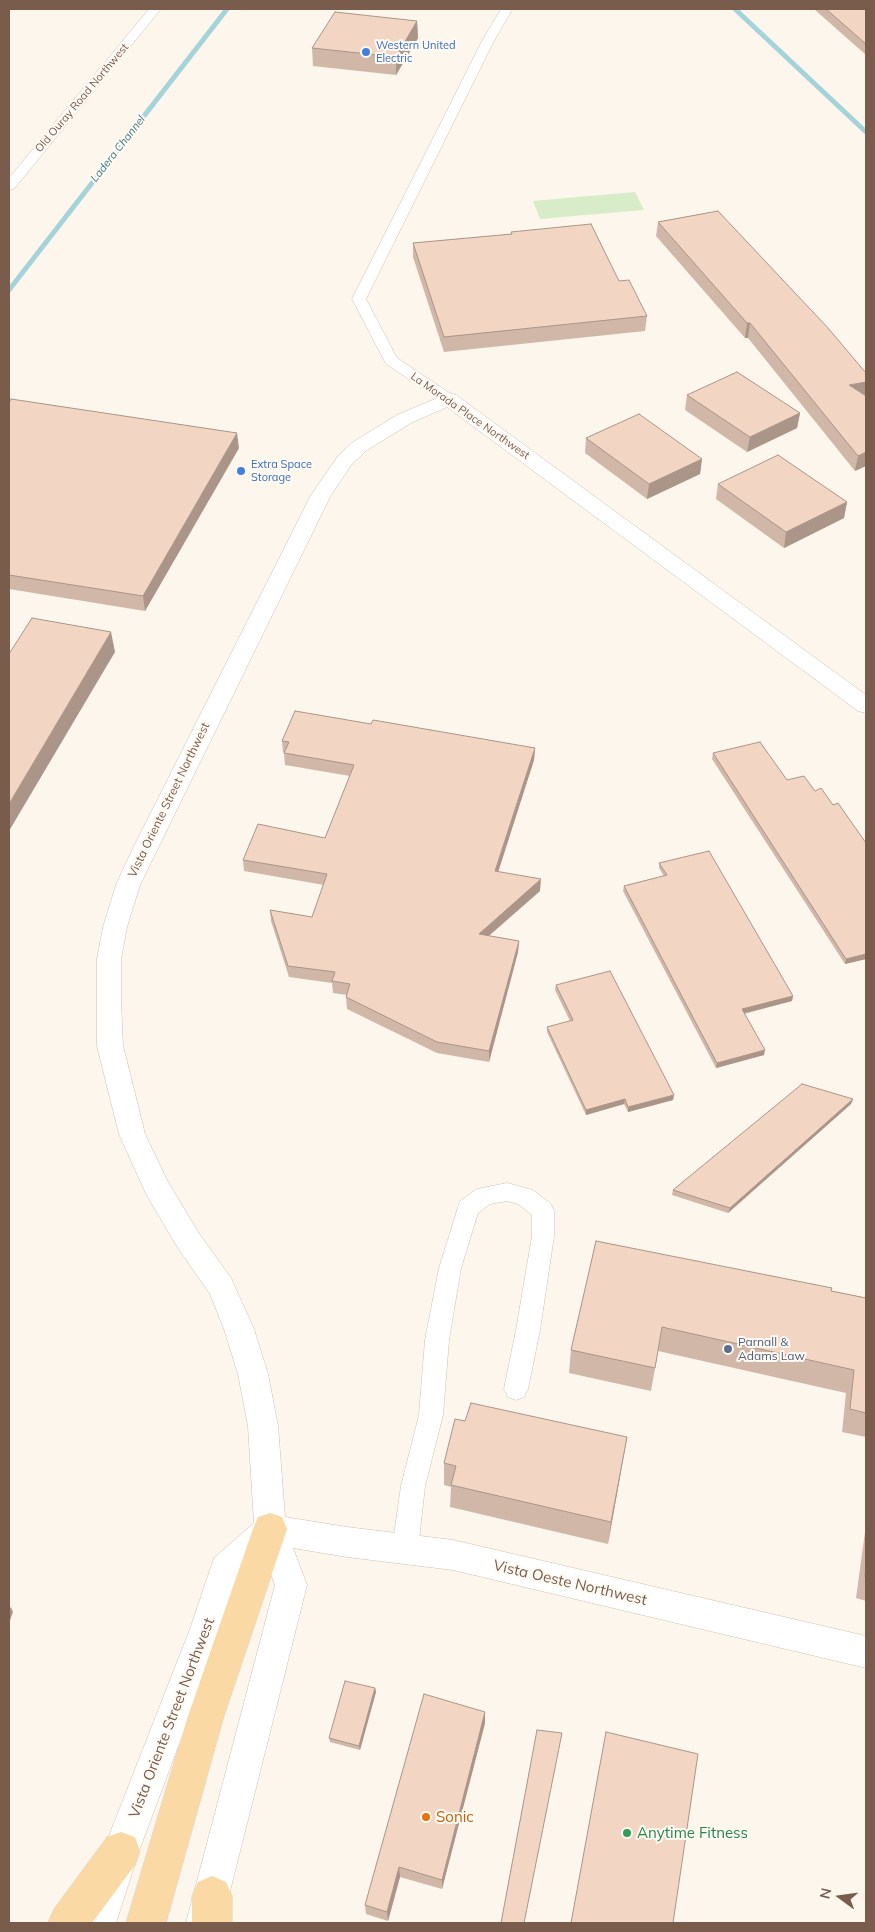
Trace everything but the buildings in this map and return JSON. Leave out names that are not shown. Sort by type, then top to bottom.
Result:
[{"type":"main road","points":[[146,1923],[205,1719],[270,1528]]},
{"type":"main road","points":[[68,1923],[121,1851]]},
{"type":"street","name":"Old Ouray Road Northwest","points":[[9,186],[155,9]]},
{"type":"street","name":"La Morada Place Northwest","points":[[506,10],[488,41],[359,299],[391,361],[449,399],[866,706]]},
{"type":"street","name":"Vista Oriente Street Northwest","points":[[209,1914],[291,1585],[270,1528],[263,1426],[253,1374],[240,1329],[221,1287],[188,1240],[156,1186],[132,1134],[110,1046],[109,959],[115,927],[128,885],[144,850],[331,479],[345,460],[360,446],[404,420],[449,399]]},
{"type":"street","points":[[405,1549],[412,1486],[430,1415],[437,1340],[450,1268],[457,1243],[468,1208],[484,1196],[507,1192],[525,1197],[543,1211],[541,1245],[528,1330],[516,1389]]},
{"type":"street","name":"Vista Oriente Street Northwest","points":[[98,1923],[121,1851],[206,1629],[225,1569],[270,1528]]},
{"type":"street","name":"Vista Oeste Northwest","points":[[270,1528],[453,1556],[866,1652]]},
{"type":"green space","points":[[635,192],[644,210],[540,219],[533,201]]},
{"type":"waterway","name":"Ladera Channel","points":[[9,290],[227,9]]},
{"type":"waterway","points":[[735,9],[866,132]]},
{"type":"place","name":"Western United Electric","points":[[366,52]]},
{"type":"place","name":"Extra Space Storage","points":[[241,471]]},
{"type":"place","name":"Parnall & Adams Law","points":[[728,1349]]},
{"type":"place","name":"Sonic","points":[[426,1817]]},
{"type":"place","name":"Anytime Fitness","points":[[627,1833]]}]
